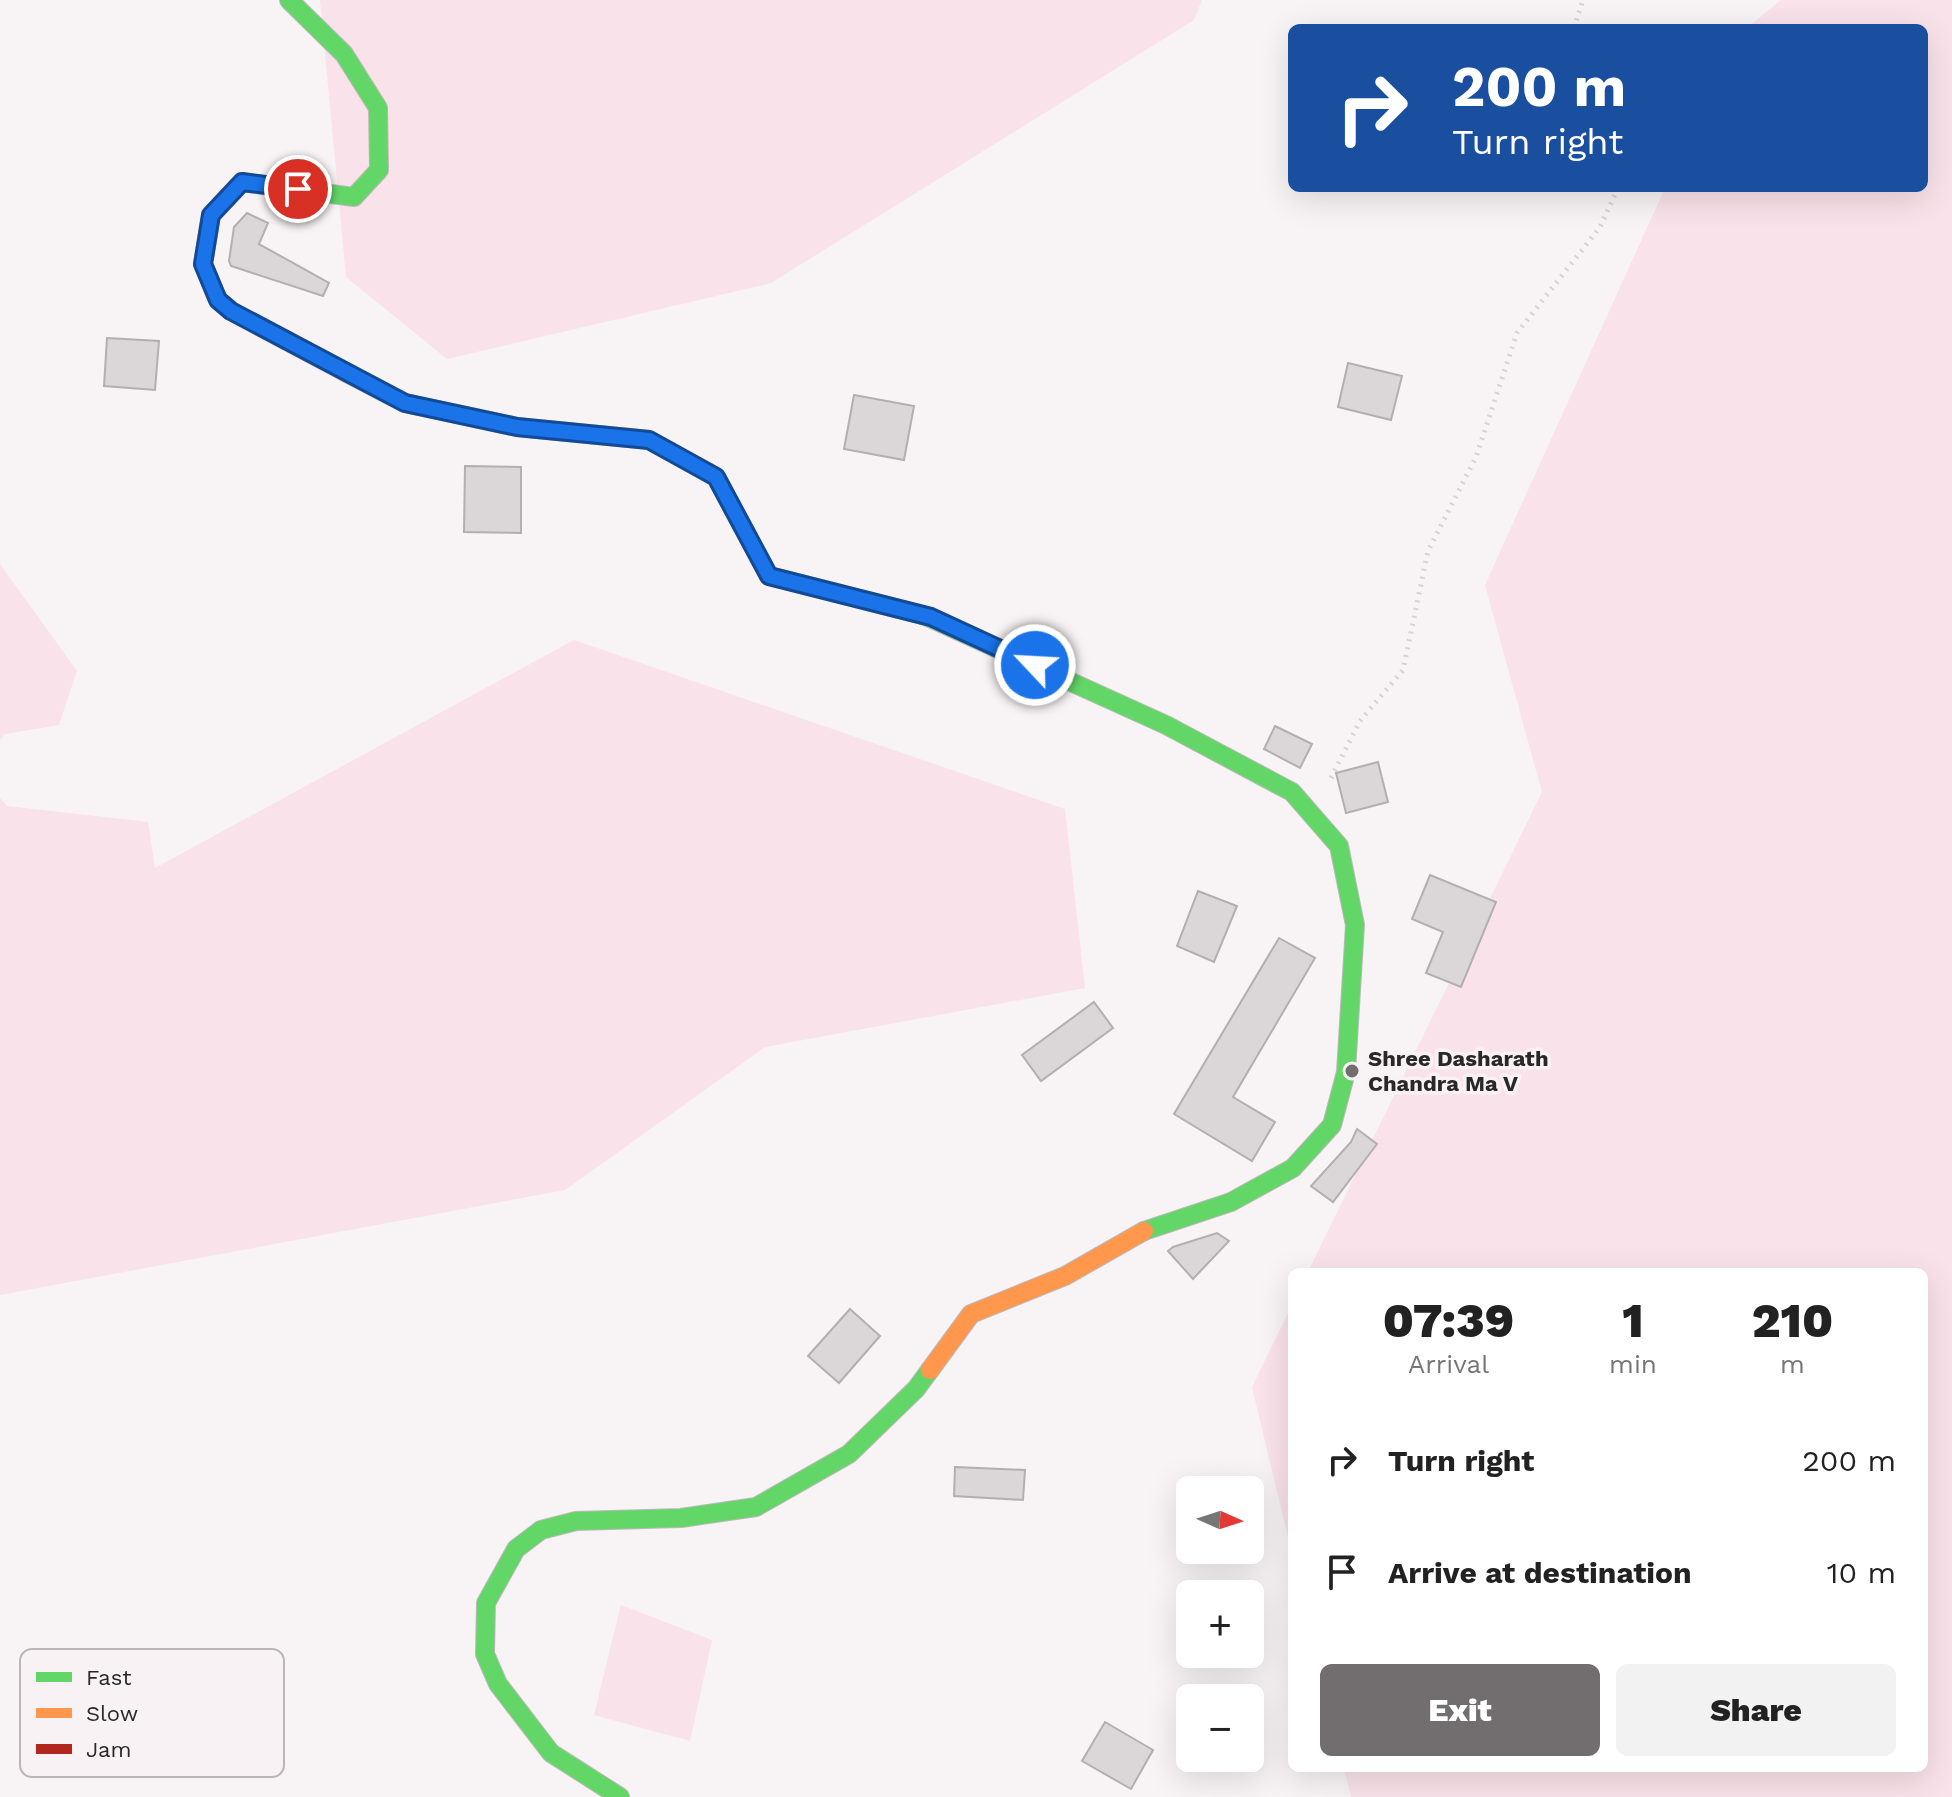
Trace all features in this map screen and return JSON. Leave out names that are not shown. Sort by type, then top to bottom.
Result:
[{"type":"street","points":[[289,0],[344,54],[378,108],[379,170],[354,197],[242,182],[211,215],[203,264],[218,300],[231,311],[405,403],[517,427],[649,440],[716,477],[769,576],[931,617],[1166,725],[1292,792],[1339,846],[1355,925],[1346,1072],[1332,1125],[1293,1168],[1231,1202],[1149,1228],[1065,1276],[971,1314],[916,1389],[849,1454],[756,1507],[681,1518],[576,1521],[541,1530],[516,1549],[486,1603],[485,1654],[498,1684],[551,1753],[620,1797]]},
{"type":"path","points":[[1575,24],[1583,0]]},
{"type":"path","points":[[1292,792],[1330,779],[1360,721],[1403,670],[1428,551],[1476,457],[1517,333],[1600,227],[1616,192]]},
{"type":"shaded area","points":[[320,0],[1202,0],[1194,20],[771,283],[447,359],[346,277]]},
{"type":"shaded area","points":[[1781,0],[1952,0],[1952,1797],[1351,1797],[1345,1772],[1928,1772],[1928,1268],[1310,1268],[1542,792],[1485,585],[1663,192],[1928,192],[1928,24],[1752,24]]},
{"type":"shaded area","points":[[0,564],[77,671],[59,725],[5,734],[0,740]]},
{"type":"shaded area","points":[[574,640],[1065,809],[1085,988],[765,1047],[565,1190],[0,1295],[0,798],[7,806],[148,822],[155,868]]},
{"type":"shaded area","points":[[1288,1313],[1288,1537],[1252,1387]]},
{"type":"shaded area","points":[[621,1605],[712,1640],[690,1741],[594,1715]]},
{"type":"building","points":[[247,213],[268,223],[259,244],[329,283],[323,296],[231,266],[234,227]]},
{"type":"building","points":[[107,338],[159,341],[155,390],[104,386]]},
{"type":"building","points":[[1348,363],[1402,376],[1391,420],[1338,407]]},
{"type":"building","points":[[854,395],[914,406],[904,460],[844,449]]},
{"type":"building","points":[[465,466],[521,467],[521,533],[464,532]]},
{"type":"building","points":[[1275,726],[1312,744],[1300,768],[1264,749]]},
{"type":"building","points":[[1378,762],[1388,802],[1346,813],[1336,773]]},
{"type":"building","points":[[1430,875],[1496,902],[1461,987],[1426,973],[1443,932],[1412,919]]},
{"type":"building","points":[[1198,891],[1237,906],[1214,962],[1177,946]]},
{"type":"building","points":[[1279,938],[1315,958],[1233,1097],[1275,1122],[1252,1161],[1174,1114]]},
{"type":"building","points":[[1094,1002],[1113,1028],[1041,1081],[1022,1055]]},
{"type":"building","points":[[1357,1129],[1377,1144],[1333,1202],[1311,1186],[1351,1142]]},
{"type":"building","points":[[1217,1233],[1229,1241],[1193,1279],[1168,1251],[1173,1247]]},
{"type":"building","points":[[850,1309],[880,1336],[839,1383],[808,1356]]},
{"type":"building","points":[[955,1467],[1025,1470],[1023,1500],[954,1496]]},
{"type":"building","points":[[1105,1722],[1153,1750],[1131,1789],[1082,1761]]},
{"type":"traffic: fast","points":[[289,0],[344,54],[378,108],[379,170],[354,197],[242,182],[211,215],[203,264],[218,300],[231,311],[345,372]]},
{"type":"traffic: fast","points":[[923,615],[1166,725],[1292,792],[1339,846],[1355,925],[1346,1072],[1332,1125],[1293,1168],[1231,1202],[1144,1231]]},
{"type":"traffic: fast","points":[[620,1797],[551,1753],[498,1684],[485,1654],[486,1603],[516,1549],[541,1530],[576,1521],[681,1518],[756,1507],[849,1454],[916,1389],[930,1370]]},
{"type":"traffic: slow","points":[[669,451],[716,477],[769,576],[923,615]]},
{"type":"traffic: slow","points":[[930,1370],[971,1314],[1065,1276],[1144,1231]]},
{"type":"traffic: jam","points":[[345,372],[405,403],[517,427],[649,440],[669,451]]},
{"type":"place","name":"Shree Dasharath Chandra Ma V","points":[[1352,1071]]},
{"type":"route","points":[[298,189],[242,182],[211,215],[203,264],[218,300],[231,311],[405,403],[517,427],[649,440],[716,477],[769,576],[931,617],[1035,665]]}]
